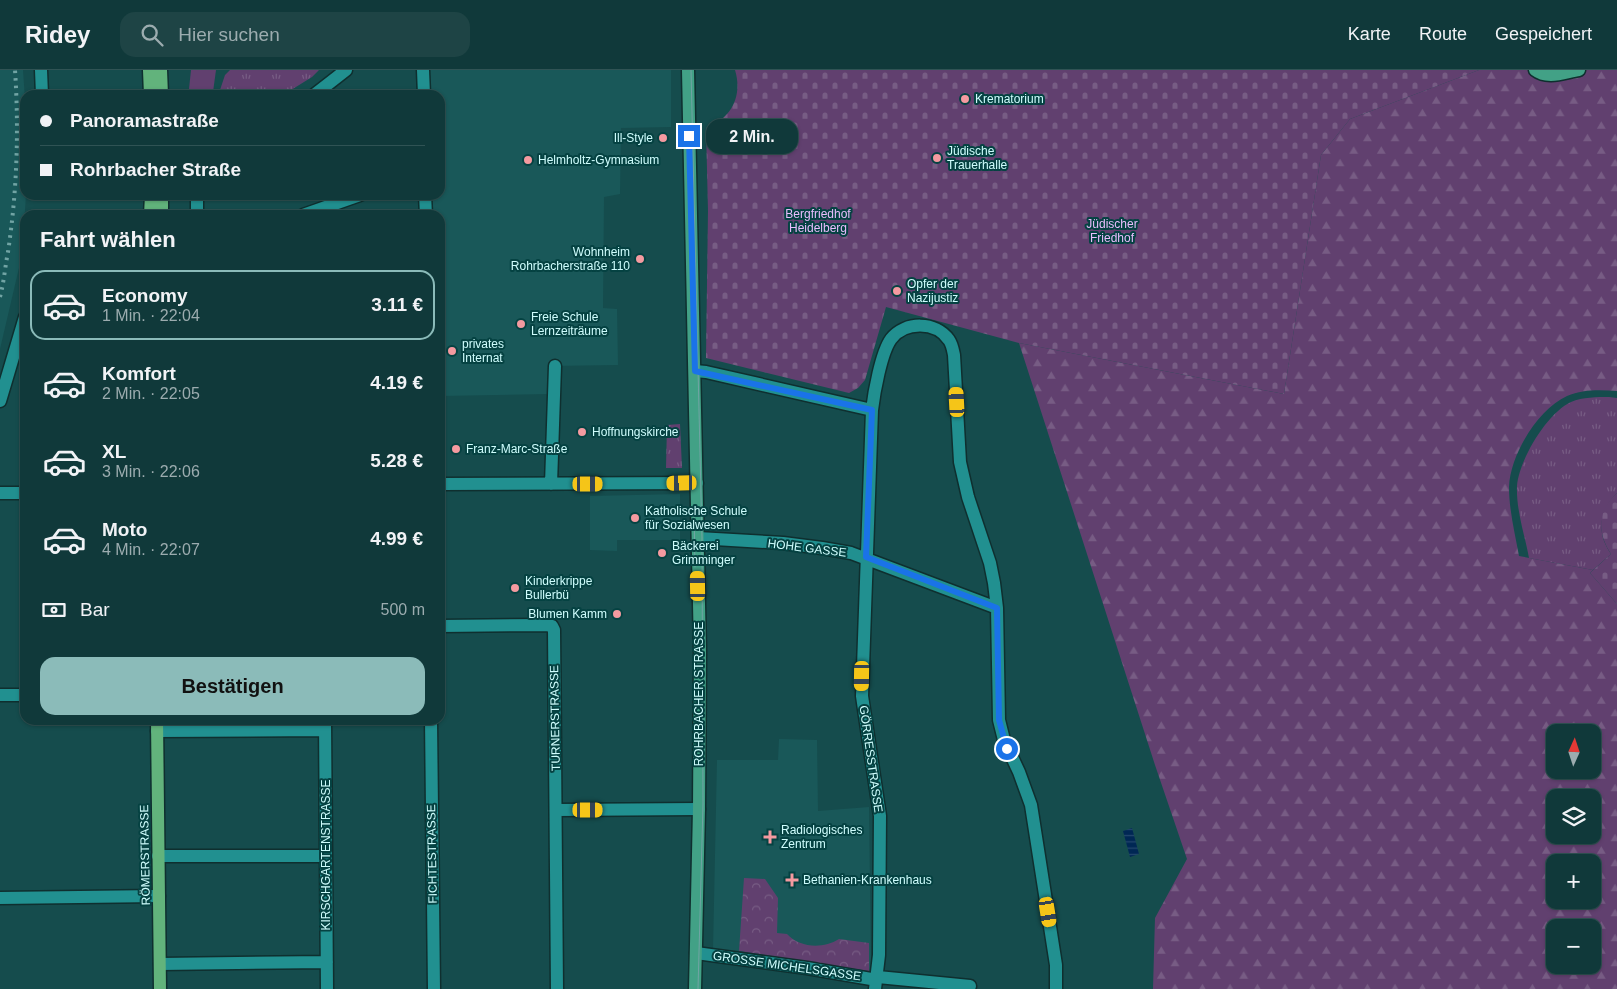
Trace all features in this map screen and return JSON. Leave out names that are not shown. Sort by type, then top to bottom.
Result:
[{"type":"main road","points":[[149,70],[150,90]]},
{"type":"main road","points":[[161,70],[162,90]]},
{"type":"main road","name":"ROHRBACHER STRASSE","points":[[688,70],[698,538],[699,809],[695,989]]},
{"type":"main road","points":[[1535,70],[1546,75],[1579,70]]},
{"type":"main road","name":"RÖMERSTRASSE","points":[[157,726],[160,989]]},
{"type":"street","points":[[41,70],[42,90]]},
{"type":"street","points":[[320,90],[346,70]]},
{"type":"street","points":[[423,70],[424,90]]},
{"type":"street","points":[[316,210],[346,200]]},
{"type":"street","name":"GÖRRESSTRASSE","points":[[877,982],[880,816],[862,696],[872,410],[886,350],[892,339],[905,329],[918,326],[932,328],[944,334],[950,341],[954,355],[960,462],[968,497],[990,563],[994,583],[997,608],[999,720],[1004,740],[1019,772],[1031,805],[1056,965],[1056,989]]},
{"type":"street","points":[[0,401],[20,333]]},
{"type":"street","points":[[551,484],[555,366]]},
{"type":"street","points":[[695,371],[872,410]]},
{"type":"street","points":[[445,484],[697,483]]},
{"type":"street","points":[[0,493],[20,493]]},
{"type":"street","name":"HOHE GASSE","points":[[698,538],[822,548],[866,557],[997,608]]},
{"type":"street","name":"TURNERSTRASSE","points":[[445,626],[546,624],[552,626],[554,630],[557,989]]},
{"type":"street","points":[[0,695],[20,695]]},
{"type":"street","points":[[157,726],[325,725]]},
{"type":"street","name":"KIRSCHGARTENSTRASSE","points":[[325,725],[327,989]]},
{"type":"street","name":"FICHTESTRASSE","points":[[431,725],[434,989]]},
{"type":"street","points":[[556,810],[699,809]]},
{"type":"street","points":[[158,856],[326,856]]},
{"type":"street","points":[[0,898],[159,896]]},
{"type":"street","name":"GROSSE MICHELSGASSE","points":[[696,954],[806,968],[877,982],[970,986]]},
{"type":"street","points":[[160,964],[327,962]]},
{"type":"shaded area","points":[[0,70],[23,70],[24,90],[20,90],[20,200],[26,200],[25,210],[20,210],[20,264],[0,349]]},
{"type":"shaded area","name":"Helmholtz-Gymnasium","points":[[428,70],[671,70],[671,127],[621,128],[620,194],[604,197],[603,308],[617,309],[618,365],[550,366],[549,394],[445,396],[445,210],[430,210],[429,200],[445,200],[445,90],[428,90]]},
{"type":"shaded area","name":"Katholische Schule für Sozialwesen","points":[[680,494],[680,540],[617,540],[617,551],[590,550],[590,496]]},
{"type":"shaded area","name":"Bethanien-Krankenhaus","points":[[779,739],[817,740],[818,811],[869,807],[871,973],[713,950],[717,760],[778,760]]},
{"type":"shaded area","points":[[1132,828],[1139,854],[1130,857],[1123,831]]},
{"type":"green space","points":[[191,70],[216,70],[213,90],[189,89]]},
{"type":"green space","points":[[230,70],[319,70],[312,77],[291,90],[220,90],[225,75]]},
{"type":"green space","name":"Bergfriedhof Heidelberg","points":[[735,70],[1479,70],[1350,119],[1321,155],[1284,394],[1019,343],[886,307],[865,380],[858,388],[849,393],[706,358],[708,211],[706,128],[722,119],[733,105],[737,89]]},
{"type":"green space","points":[[1479,70],[1617,70],[1617,391],[1592,390],[1579,392],[1556,402],[1546,411],[1528,434],[1514,461],[1509,496],[1519,556],[1593,570],[1590,573],[1617,604],[1617,989],[1153,989],[1155,918],[1187,859],[1019,343],[1284,394],[1321,155],[1350,119]]},
{"type":"green space","points":[[1617,398],[1617,493],[1603,514],[1602,530],[1606,546],[1611,554],[1593,570],[1529,558],[1519,514],[1517,495],[1519,475],[1523,463],[1536,438],[1553,416],[1562,408],[1580,399]]},
{"type":"green space","points":[[680,424],[682,468],[666,468],[667,425]]},
{"type":"green space","points":[[1617,493],[1617,604],[1590,573],[1611,554],[1603,538],[1601,522],[1606,507]]},
{"type":"green space","points":[[744,878],[765,879],[778,898],[777,933],[787,934],[798,942],[812,946],[819,946],[839,939],[869,943],[869,971],[739,951]]},
{"type":"tram line","points":[[691,70],[702,538],[703,804],[698,989]]},
{"type":"tram line","points":[[694,507],[695,567]]},
{"type":"railway","points":[[0,297],[8,252],[15,184],[17,138],[15,70]]},
{"type":"place","name":"Krematorium","points":[[965,99]]},
{"type":"place","name":"Ill-Style","points":[[663,138]]},
{"type":"place","name":"Jüdische Trauerhalle","points":[[937,158]]},
{"type":"place","name":"Helmholtz-Gymnasium","points":[[528,160]]},
{"type":"place","name":"Wohnheim Rohrbacherstraße 110","points":[[640,259]]},
{"type":"place","name":"Opfer der Nazijustiz","points":[[897,291]]},
{"type":"place","name":"Freie Schule Lernzeiträume","points":[[521,324]]},
{"type":"place","name":"privates Internat","points":[[452,351]]},
{"type":"place","name":"Hoffnungskirche","points":[[582,432]]},
{"type":"place","name":"Franz-Marc-Straße","points":[[456,449]]},
{"type":"place","name":"Katholische Schule für Sozialwesen","points":[[635,518]]},
{"type":"place","name":"Bäckerei Grimminger","points":[[662,553]]},
{"type":"place","name":"Kinderkrippe Bullerbü","points":[[515,588]]},
{"type":"place","name":"Blumen Kamm","points":[[617,614]]},
{"type":"place","name":"Radiologisches Zentrum","points":[[770,837]]},
{"type":"place","name":"Bethanien-Krankenhaus","points":[[792,880]]},
{"type":"route","points":[[689,136],[695,371],[872,410],[866,557],[997,608],[999,720],[1007,749]]},
{"type":"park label","name":"Jüdischer Friedhof","points":[[1112,231]]}]
